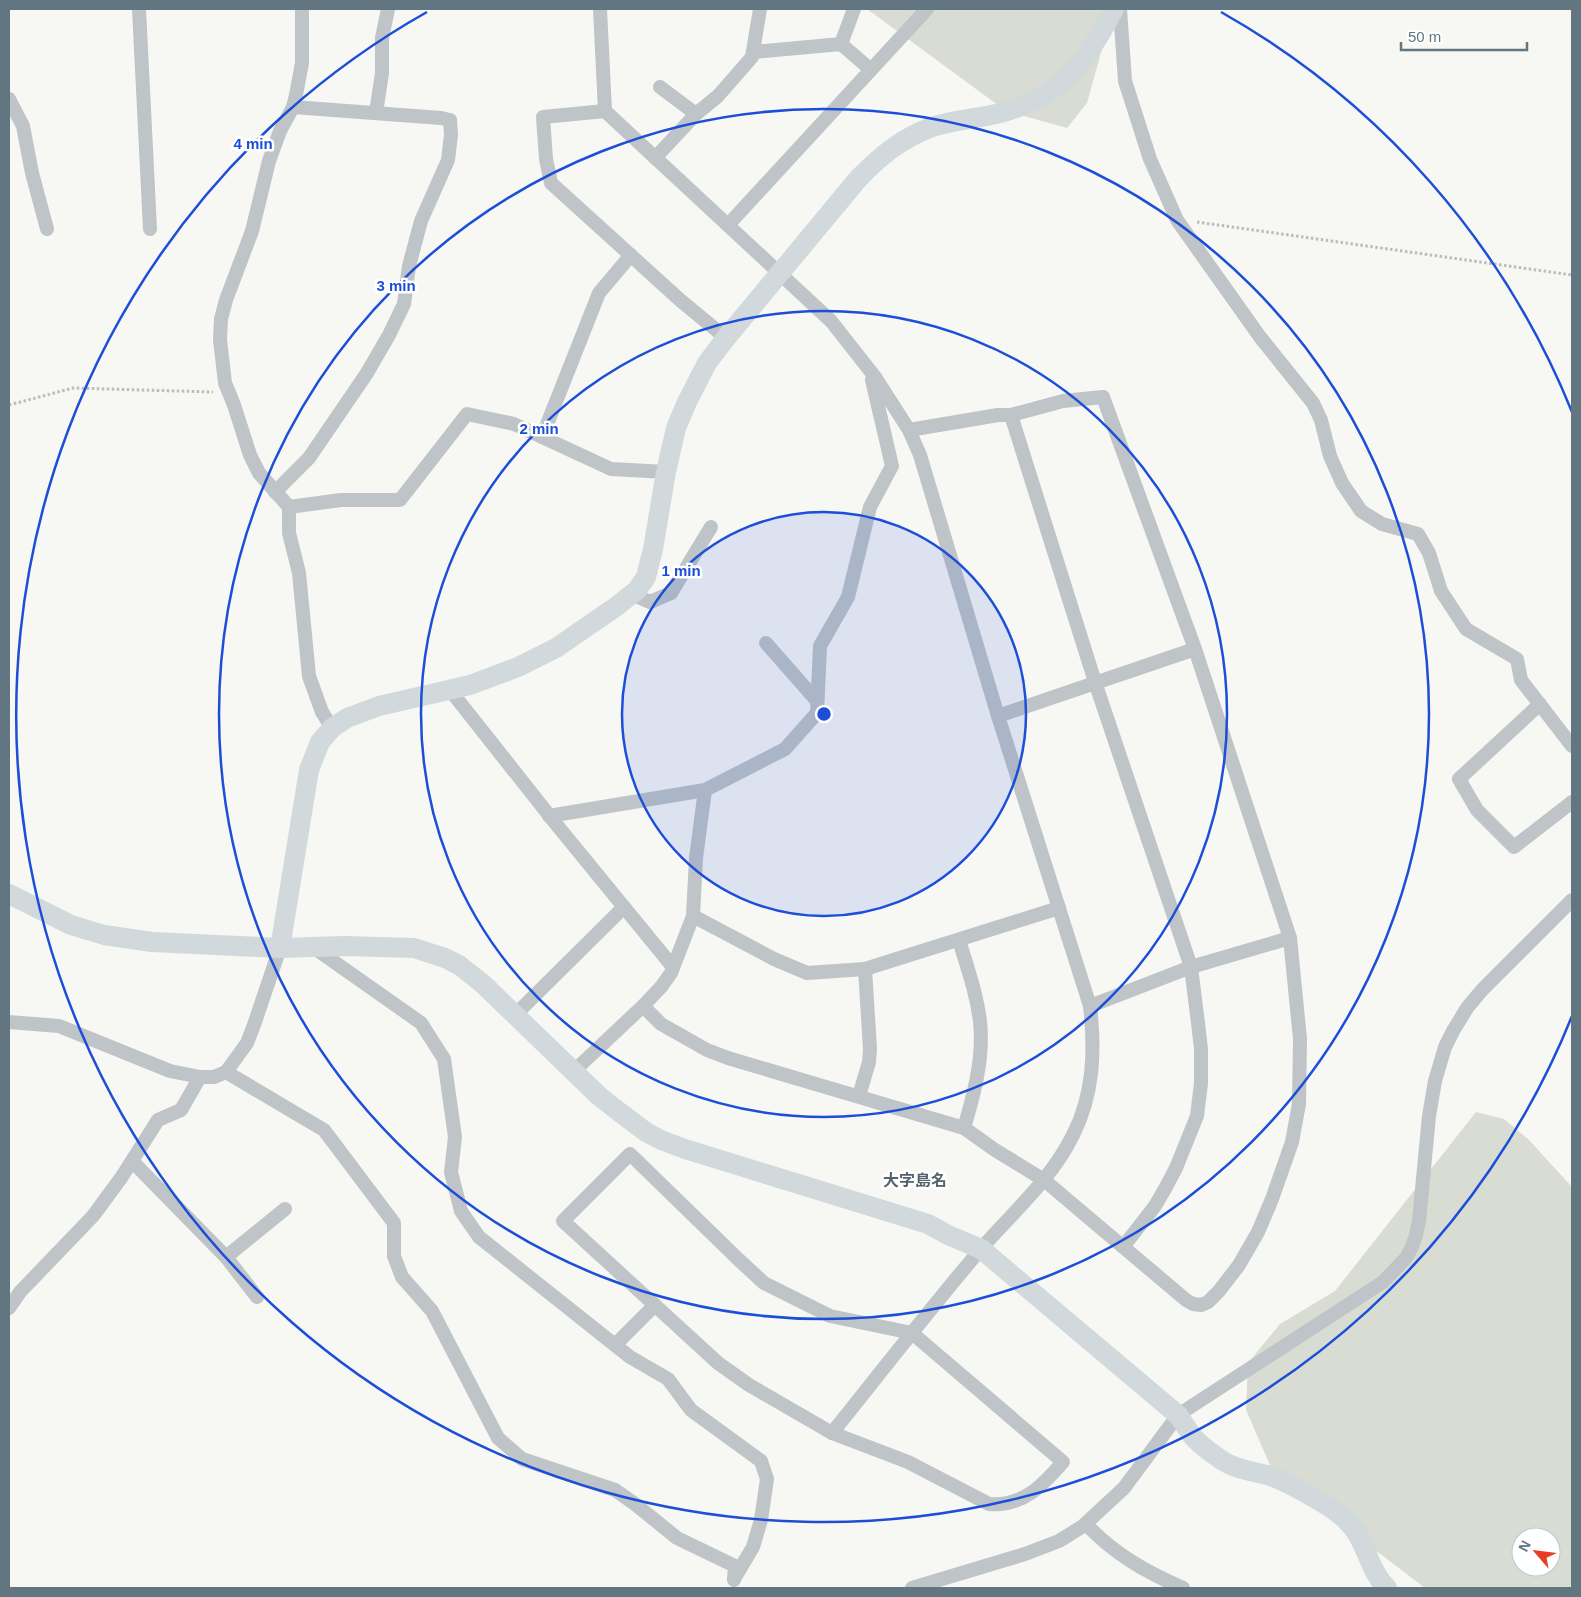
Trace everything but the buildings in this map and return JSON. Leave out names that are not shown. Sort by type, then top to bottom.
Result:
[{"type":"street","points":[[139,9],[150,230]]},
{"type":"street","points":[[302,9],[302,63],[293,107],[280,131],[269,161],[252,231],[221,319],[220,340],[225,383],[250,455],[259,473],[289,507],[289,533],[299,573],[309,676],[322,712],[332,728]]},
{"type":"street","points":[[376,113],[382,73],[382,38],[388,9]]},
{"type":"street","points":[[600,9],[605,110],[831,321],[869,370],[909,430],[920,455],[998,716],[1090,1006],[1094,1053],[1091,1078],[1084,1109],[1073,1136],[1044,1180],[981,1249],[832,1433]]},
{"type":"street","points":[[655,158],[696,114],[718,96],[752,57],[760,9]]},
{"type":"street","points":[[841,44],[854,9]]},
{"type":"street","points":[[728,225],[927,9]]},
{"type":"street","points":[[9,1022],[59,1026],[170,1070],[200,1077],[214,1077],[226,1072],[241,1053],[254,1025],[280,948],[309,770],[320,742],[332,728],[347,718],[379,706],[470,685],[518,667],[556,648],[637,590],[646,577],[653,549],[666,472],[676,428],[686,402],[707,363],[726,338],[858,179],[876,160],[896,144],[933,127],[998,114],[1029,102],[1050,90],[1069,75],[1089,52],[1114,9]]},
{"type":"street","points":[[1120,9],[1125,81],[1150,159],[1177,220],[1260,337],[1313,403],[1321,420],[1330,456],[1342,484],[1361,511],[1382,524],[1418,534],[1429,553],[1440,591],[1466,629],[1517,659],[1521,680],[1572,746]]},
{"type":"street","points":[[754,52],[841,44],[870,69]]},
{"type":"street","points":[[660,87],[696,114]]},
{"type":"street","points":[[9,99],[23,126],[32,173],[47,229]]},
{"type":"street","points":[[275,492],[309,458],[367,373],[389,335],[404,304],[409,266],[421,221],[448,160],[451,135],[450,120],[293,107]]},
{"type":"street","points":[[605,110],[543,117],[546,159],[551,184],[680,300],[726,338]]},
{"type":"street","points":[[542,437],[599,293],[631,254]]},
{"type":"street","points":[[549,816],[705,790],[785,749],[817,713],[820,646],[848,597],[870,508],[892,466],[869,370]]},
{"type":"street","points":[[643,1006],[661,1024],[707,1050],[776,1073],[964,1128],[995,1150],[1044,1180],[1193,1304],[1201,1305],[1208,1302],[1219,1291],[1239,1265],[1258,1232],[1292,1142],[1299,1104],[1300,1039],[1290,938],[1195,649],[1103,397],[1063,401],[1011,415],[998,415],[909,430]]},
{"type":"street","points":[[289,507],[340,500],[400,500],[467,414],[514,424],[611,469],[666,472]]},
{"type":"street","points":[[1011,415],[1095,682],[1190,967],[1201,1049],[1201,1083],[1197,1116],[1176,1168],[1166,1187],[1155,1206],[1123,1247]]},
{"type":"street","points":[[632,594],[650,602],[671,593],[711,527]]},
{"type":"street","points":[[766,643],[817,701]]},
{"type":"street","points":[[998,716],[1195,649]]},
{"type":"street","points":[[450,690],[549,816],[673,967]]},
{"type":"street","points":[[1540,704],[1459,779],[1477,810],[1514,847],[1572,802]]},
{"type":"street","points":[[574,1071],[643,1006],[661,987],[673,967],[693,916],[696,858],[705,790]]},
{"type":"street","points":[[9,894],[71,925],[104,935],[152,942],[280,948],[345,946],[414,948],[445,958],[471,973],[618,1111],[646,1132],[685,1149],[928,1224],[981,1249],[1178,1415],[1195,1440],[1223,1461],[1238,1468],[1273,1477],[1319,1501],[1346,1520],[1356,1531],[1366,1549],[1370,1563],[1387,1588]]},
{"type":"street","points":[[912,1588],[1025,1554],[1059,1541],[1086,1524],[1124,1488],[1178,1415],[1383,1282],[1406,1258],[1412,1247],[1420,1221],[1429,1116],[1435,1081],[1445,1047],[1467,1008],[1482,990],[1572,900]]},
{"type":"street","points":[[515,1015],[624,907]]},
{"type":"street","points":[[693,916],[774,959],[806,973],[865,969],[1059,908]]},
{"type":"street","points":[[1090,1006],[1190,967],[1290,938]]},
{"type":"street","points":[[960,940],[978,1008],[980,1024],[975,1090],[964,1128]]},
{"type":"street","points":[[313,947],[421,1023],[444,1060],[455,1137],[451,1172],[461,1211],[479,1237],[614,1345],[630,1357],[668,1379],[690,1410],[761,1461],[767,1479],[761,1520],[753,1547],[733,1584]]},
{"type":"street","points":[[859,1096],[869,1062],[870,1049],[865,969]]},
{"type":"street","points":[[226,1072],[324,1130],[394,1223],[394,1256],[402,1277],[432,1311],[498,1438],[522,1459],[615,1490],[677,1538],[735,1566],[733,1584]]},
{"type":"street","points":[[9,1308],[20,1292],[93,1216],[158,1120],[181,1110],[200,1077]]},
{"type":"street","points":[[630,1154],[764,1283],[830,1316],[912,1333],[1063,1462],[1034,1491],[1002,1505],[990,1504],[908,1462],[832,1433],[749,1385],[718,1363],[655,1304],[563,1221],[630,1154]]},
{"type":"street","points":[[132,1161],[226,1257],[258,1297]]},
{"type":"street","points":[[226,1257],[285,1209]]},
{"type":"street","points":[[614,1345],[655,1304]]},
{"type":"street","points":[[1086,1524],[1100,1539],[1129,1562],[1183,1588]]},
{"type":"path","points":[[1177,220],[1572,275]]},
{"type":"path","points":[[9,405],[73,388],[228,392]]},
{"type":"shaded area","points":[[867,9],[1113,9],[1087,103],[1067,128],[1006,111]]},
{"type":"shaded area","points":[[1476,1112],[1504,1119],[1529,1140],[1572,1187],[1572,1588],[1425,1588],[1273,1472],[1246,1410],[1248,1363],[1280,1324],[1335,1291]]},
{"type":"district","name":"大字島名","points":[[915,1180]]}]
